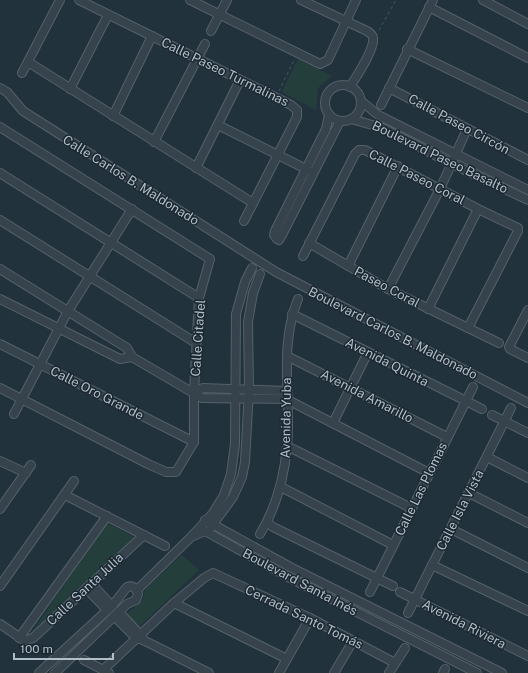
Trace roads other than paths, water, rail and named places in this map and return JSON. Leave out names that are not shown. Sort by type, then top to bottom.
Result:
[{"type":"street","points":[[22,73],[60,0]]},
{"type":"street","name":"Calle Paseo Turmalinas","points":[[79,0],[295,107],[298,114],[244,221]]},
{"type":"street","points":[[190,0],[318,64],[327,62],[356,0]]},
{"type":"street","points":[[211,31],[227,0]]},
{"type":"street","points":[[301,0],[345,22],[367,31],[372,36],[373,40],[370,50],[350,86]]},
{"type":"street","points":[[483,0],[528,24]]},
{"type":"street","points":[[381,105],[431,4],[528,58]]},
{"type":"street","points":[[70,89],[108,15]]},
{"type":"street","points":[[113,116],[152,36]]},
{"type":"street","points":[[154,142],[204,44]]},
{"type":"street","points":[[408,49],[528,108]]},
{"type":"street","points":[[28,62],[252,203]]},
{"type":"street","points":[[196,168],[240,80]]},
{"type":"street","points":[[329,115],[340,121],[351,119],[359,112],[361,101],[359,95],[350,86],[338,85],[328,92],[325,104],[329,115],[326,129],[275,231],[274,235],[277,239],[279,240],[282,236],[340,121]]},
{"type":"street","name":"Calle Paseo Circón","points":[[389,88],[528,160]]},
{"type":"street","name":"Calle Carlos B. Maldonado","points":[[4,90],[23,111],[259,261]]},
{"type":"street","name":"Boulevard Paseo Basalto","points":[[361,101],[378,115],[455,155],[528,190]]},
{"type":"street","name":"Boulevard Paseo Basalto","points":[[351,119],[383,128],[452,164],[528,200]]},
{"type":"street","points":[[218,125],[314,172]]},
{"type":"street","points":[[0,127],[132,209],[88,276],[14,414]]},
{"type":"street","points":[[388,289],[440,189],[467,129]]},
{"type":"street","name":"Calle Paseo Coral","points":[[303,256],[358,150],[365,150],[478,209],[518,228],[518,231],[468,328]]},
{"type":"street","points":[[348,266],[398,166]]},
{"type":"street","points":[[0,173],[199,298]]},
{"type":"street","name":"Calle Citadel","points":[[22,399],[166,472],[176,472],[185,460],[194,442],[194,392],[199,298],[210,259],[132,209]]},
{"type":"street","points":[[428,309],[478,209]]},
{"type":"street","points":[[0,220],[196,343]]},
{"type":"street","name":"Paseo Coral","points":[[309,243],[388,289],[499,343]]},
{"type":"street","name":"Boulevard Carlos B. Maldonado","points":[[259,261],[289,279],[528,403]]},
{"type":"street","points":[[54,673],[127,604],[136,600],[138,594],[137,590],[203,526],[224,495],[231,474],[235,444],[236,314],[245,282],[252,268]]},
{"type":"street","points":[[0,269],[127,348],[132,357],[202,398],[248,399],[286,395]]},
{"type":"street","points":[[203,526],[214,525],[233,497],[242,477],[245,462],[249,390],[248,322],[253,292],[260,274]]},
{"type":"street","points":[[0,299],[120,359],[132,357]]},
{"type":"street","name":"Avenida Yuba","points":[[260,534],[267,522],[281,487],[287,446],[286,395],[288,339],[292,314],[298,299]]},
{"type":"street","points":[[528,310],[509,347],[510,349],[528,358]]},
{"type":"street","name":"Avenida Quinta","points":[[292,314],[482,409]]},
{"type":"street","name":"Calle Oro Grande","points":[[0,344],[194,442]]},
{"type":"street","points":[[333,423],[368,352]]},
{"type":"street","name":"Avenida Amarillo","points":[[287,356],[447,437]]},
{"type":"street","name":"Calle Las Plomas","points":[[370,592],[473,387]]},
{"type":"street","points":[[0,388],[22,399]]},
{"type":"street","points":[[194,392],[203,388],[249,390],[286,395],[333,423],[429,473]]},
{"type":"street","name":"Calle Isla Vista","points":[[408,613],[487,458],[504,421],[512,408]]},
{"type":"street","points":[[492,415],[528,433]]},
{"type":"street","points":[[287,446],[411,508]]},
{"type":"street","points":[[487,458],[528,478]]},
{"type":"street","points":[[0,460],[26,474]]},
{"type":"street","points":[[0,509],[31,465]]},
{"type":"street","points":[[0,586],[74,481]]},
{"type":"street","points":[[281,487],[394,545]]},
{"type":"street","points":[[469,493],[528,523]]},
{"type":"street","points":[[65,495],[165,546]]},
{"type":"street","points":[[0,624],[22,639],[107,516]]},
{"type":"street","points":[[267,522],[273,527],[393,586]]},
{"type":"street","name":"Boulevard Santa Inés","points":[[214,525],[292,568],[502,673]]},
{"type":"street","name":"Boulevard Santa Inés","points":[[203,526],[288,577],[477,673]]},
{"type":"street","points":[[451,529],[528,568]]},
{"type":"street","name":"Calle Santa Julia","points":[[22,639],[36,636],[144,535]]},
{"type":"street","points":[[432,565],[528,611]]},
{"type":"street","name":"Cerrada Santo Tomás","points":[[174,602],[204,578],[213,573],[310,618],[395,663]]},
{"type":"street","points":[[88,586],[110,608]]},
{"type":"street","points":[[39,673],[110,608],[127,587],[133,587],[137,590]]},
{"type":"street","name":"Avenida Riviera","points":[[400,592],[528,656]]},
{"type":"street","points":[[84,660],[106,671],[174,602],[287,659]]},
{"type":"street","points":[[116,614],[140,637],[209,673]]},
{"type":"street","points":[[279,673],[310,618]]},
{"type":"street","points":[[334,673],[353,641]]},
{"type":"street","points":[[389,673],[405,648]]}]
